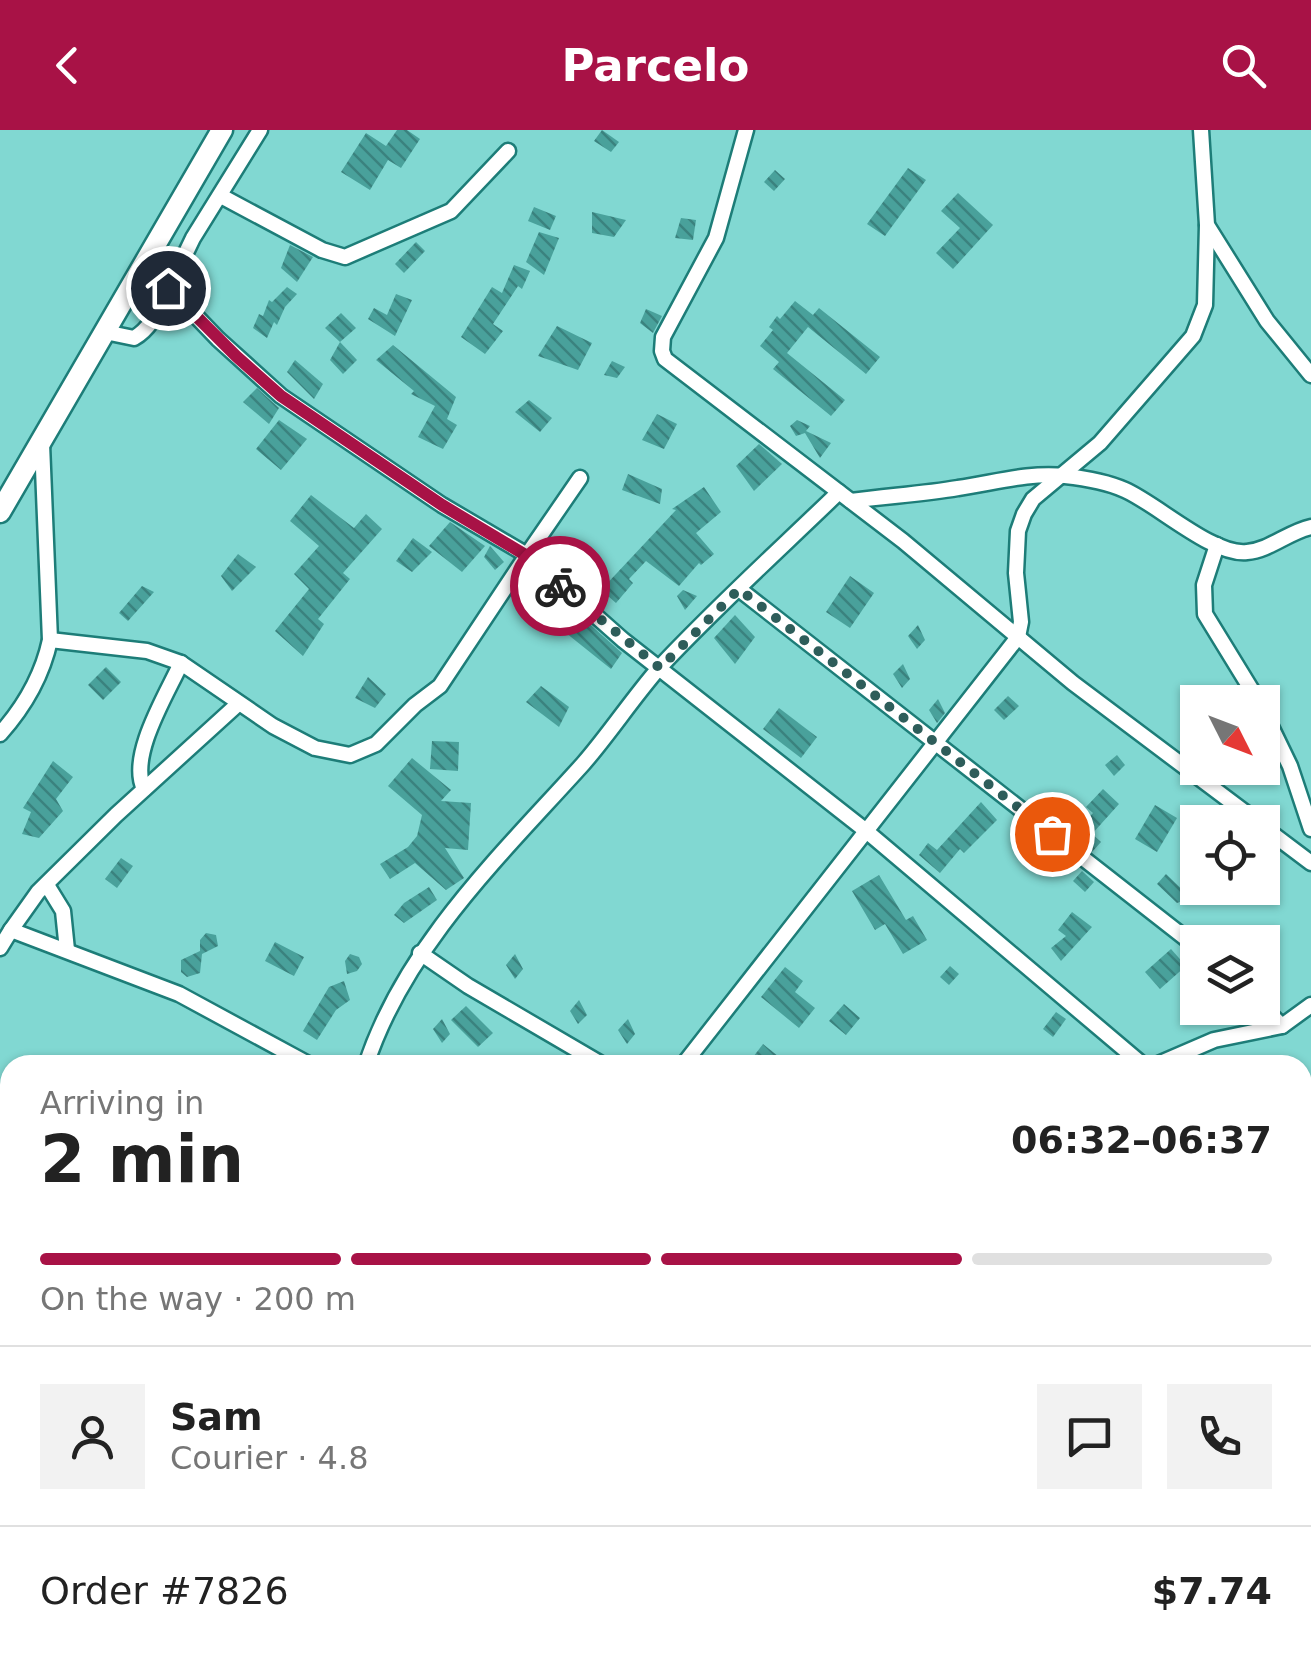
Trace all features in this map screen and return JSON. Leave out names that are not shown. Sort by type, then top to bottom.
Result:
[{"type":"main road","points":[[0,512],[222,130]]},
{"type":"street","points":[[105,332],[134,338],[150,326],[193,238],[260,130]]},
{"type":"street","points":[[746,130],[716,238],[665,329],[662,355],[845,496],[1072,683],[1235,805]]},
{"type":"street","points":[[691,1055],[1018,636],[1022,622],[1016,574],[1018,530],[1033,499],[1100,443],[1193,336],[1204,305],[1207,225],[1202,130]]},
{"type":"street","points":[[221,196],[322,250],[345,257],[451,211],[508,151]]},
{"type":"street","points":[[1207,225],[1267,321],[1311,375]]},
{"type":"street","points":[[168,288],[281,396],[442,505],[527,556],[573,598],[864,830],[1131,1055]]},
{"type":"street","points":[[0,734],[31,694],[50,640],[42,440]]},
{"type":"street","points":[[370,1055],[420,953],[599,746],[660,668],[739,589],[845,496],[958,488],[1020,476],[1063,476],[1122,488],[1158,506],[1217,545],[1246,552],[1311,528]]},
{"type":"street","points":[[50,640],[147,651],[181,662],[238,704],[315,748],[350,755],[370,748],[414,705],[440,686],[580,478]]},
{"type":"street","points":[[1217,545],[1204,585],[1205,614],[1249,685]]},
{"type":"street","points":[[739,589],[1180,934]]},
{"type":"street","points":[[144,788],[138,770],[146,741],[181,662]]},
{"type":"street","points":[[0,948],[47,884],[144,788],[238,704]]},
{"type":"street","points":[[1280,745],[1311,829]]},
{"type":"street","points":[[1280,839],[1311,863]]},
{"type":"street","points":[[47,884],[63,910],[66,950]]},
{"type":"street","points":[[11,930],[179,994],[292,1055]]},
{"type":"street","points":[[420,953],[586,1055]]},
{"type":"street","points":[[1179,1055],[1214,1040],[1282,1026],[1311,1006]]},
{"type":"building","points":[[397,130],[407,130],[420,139],[401,168],[388,160],[370,190],[341,172],[366,133],[386,146]]},
{"type":"building","points":[[602,130],[619,142],[611,152],[594,141]]},
{"type":"building","points":[[908,168],[926,180],[885,236],[867,224]]},
{"type":"building","points":[[775,170],[785,179],[774,191],[764,182]]},
{"type":"building","points":[[958,193],[993,225],[953,269],[936,253],[960,228],[941,211]]},
{"type":"building","points":[[534,207],[556,216],[550,230],[528,221]]},
{"type":"building","points":[[592,212],[626,220],[614,237],[592,233]]},
{"type":"building","points":[[681,218],[696,220],[693,240],[675,238]]},
{"type":"building","points":[[539,232],[559,238],[544,275],[526,262]]},
{"type":"building","points":[[416,242],[425,251],[404,273],[395,264]]},
{"type":"building","points":[[290,245],[313,257],[297,282],[281,268]]},
{"type":"building","points":[[514,265],[530,271],[522,289],[518,286],[493,324],[503,331],[485,354],[461,337],[492,287],[502,293]]},
{"type":"building","points":[[287,287],[297,294],[285,307],[277,325],[274,322],[267,338],[253,328],[269,300],[272,302]]},
{"type":"building","points":[[396,294],[412,300],[395,336],[368,319],[374,308],[387,315]]},
{"type":"building","points":[[795,301],[813,315],[819,308],[880,357],[866,374],[808,327],[787,353],[845,400],[831,416],[773,369],[779,362],[760,346],[773,330],[769,327],[777,316],[780,319]]},
{"type":"building","points":[[646,309],[662,316],[653,333],[640,323]]},
{"type":"building","points":[[341,313],[356,328],[340,342],[325,328]]},
{"type":"building","points":[[557,326],[592,343],[578,370],[538,356]]},
{"type":"building","points":[[340,342],[357,360],[343,374],[330,360]]},
{"type":"building","points":[[393,345],[456,397],[447,419],[457,425],[443,449],[418,437],[435,406],[411,394],[414,391],[376,360]]},
{"type":"building","points":[[295,360],[323,384],[314,399],[287,372]]},
{"type":"building","points":[[612,361],[625,367],[617,378],[604,375]]},
{"type":"building","points":[[257,388],[279,408],[269,424],[243,402]]},
{"type":"building","points":[[529,400],[552,418],[540,432],[515,412]]},
{"type":"building","points":[[657,414],[677,424],[664,449],[642,440]]},
{"type":"building","points":[[279,420],[307,439],[281,470],[256,449]]},
{"type":"building","points":[[797,420],[810,426],[806,431],[831,443],[820,458],[805,433],[796,436],[790,426]]},
{"type":"building","points":[[759,444],[782,464],[754,491],[736,466]]},
{"type":"building","points":[[628,474],[662,489],[660,504],[622,490]]},
{"type":"building","points":[[704,487],[721,512],[696,533],[714,554],[699,563],[679,586],[646,561],[629,579],[633,583],[616,603],[601,590],[676,510],[672,509]]},
{"type":"building","points":[[311,495],[354,528],[366,514],[382,529],[343,573],[350,579],[318,619],[324,624],[303,656],[275,631],[309,589],[294,574],[319,546],[290,521]]},
{"type":"building","points":[[450,522],[485,546],[462,572],[429,546]]},
{"type":"building","points":[[413,538],[432,552],[412,572],[396,561]]},
{"type":"building","points":[[490,546],[504,562],[495,570],[484,557]]},
{"type":"building","points":[[238,554],[256,567],[232,591],[221,576]]},
{"type":"building","points":[[850,576],[874,593],[850,628],[826,612]]},
{"type":"building","points":[[142,586],[154,592],[128,621],[119,613]]},
{"type":"building","points":[[683,590],[697,596],[685,610],[677,596]]},
{"type":"building","points":[[565,602],[622,653],[611,669],[551,621]]},
{"type":"building","points":[[735,615],[755,637],[735,664],[714,638]]},
{"type":"building","points":[[918,625],[925,640],[917,649],[908,636]]},
{"type":"building","points":[[903,664],[910,679],[902,688],[893,674]]},
{"type":"building","points":[[106,667],[121,682],[103,700],[88,685]]},
{"type":"building","points":[[368,677],[386,694],[375,708],[355,698]]},
{"type":"building","points":[[541,686],[569,707],[559,727],[526,702]]},
{"type":"building","points":[[1008,696],[1019,706],[1004,720],[994,710]]},
{"type":"building","points":[[938,699],[945,713],[937,723],[929,710]]},
{"type":"building","points":[[779,708],[817,737],[801,758],[763,729]]},
{"type":"building","points":[[432,741],[459,742],[458,771],[430,769]]},
{"type":"building","points":[[1117,755],[1125,765],[1114,776],[1105,765]]},
{"type":"building","points":[[412,758],[451,790],[441,801],[471,803],[468,850],[445,848],[464,878],[446,890],[415,863],[390,879],[380,864],[408,847],[417,836],[422,815],[388,786]]},
{"type":"building","points":[[53,761],[73,777],[56,799],[63,811],[39,838],[22,834],[31,812],[23,808]]},
{"type":"building","points":[[1103,789],[1119,804],[1092,834],[1101,842],[1092,852],[1072,836],[1093,813],[1086,807]]},
{"type":"building","points":[[981,802],[997,820],[964,853],[960,849],[940,873],[919,855],[928,843],[937,850]]},
{"type":"building","points":[[1155,805],[1177,818],[1157,852],[1135,839]]},
{"type":"building","points":[[121,858],[133,866],[117,888],[105,879]]},
{"type":"building","points":[[1082,871],[1094,882],[1085,892],[1073,881]]},
{"type":"building","points":[[1166,874],[1180,887],[1180,902],[1177,903],[1157,884]]},
{"type":"building","points":[[879,875],[906,920],[913,916],[927,940],[903,954],[885,924],[875,930],[852,891]]},
{"type":"building","points":[[429,887],[437,900],[404,923],[394,915],[404,903]]},
{"type":"building","points":[[1072,912],[1092,927],[1061,961],[1051,948],[1066,936],[1058,930]]},
{"type":"building","points":[[206,933],[216,935],[218,946],[202,954],[200,973],[187,977],[181,972],[181,960],[200,951],[200,940]]},
{"type":"building","points":[[275,942],[304,957],[294,976],[265,961]]},
{"type":"building","points":[[1171,949],[1180,959],[1180,971],[1160,989],[1145,972]]},
{"type":"building","points":[[350,954],[359,957],[362,964],[357,971],[347,974],[345,961]]},
{"type":"building","points":[[515,954],[523,969],[515,979],[506,965]]},
{"type":"building","points":[[950,966],[959,974],[949,985],[940,977]]},
{"type":"building","points":[[785,967],[803,981],[795,992],[815,1008],[799,1028],[761,997]]},
{"type":"building","points":[[344,981],[350,1000],[336,1010],[317,1040],[303,1031],[329,987]]},
{"type":"building","points":[[579,1000],[587,1015],[578,1024],[570,1011]]},
{"type":"building","points":[[844,1004],[860,1018],[846,1035],[829,1021]]},
{"type":"building","points":[[466,1006],[493,1033],[478,1047],[451,1020]]},
{"type":"building","points":[[1056,1012],[1066,1019],[1053,1037],[1043,1029]]},
{"type":"building","points":[[442,1019],[450,1034],[442,1043],[433,1029]]},
{"type":"building","points":[[628,1019],[635,1034],[627,1044],[618,1030]]},
{"type":"building","points":[[763,1044],[777,1055],[755,1055]]},
{"type":"way so far","points":[[560,586],[660,668],[739,589],[1052,834]]},
{"type":"route","points":[[168,288],[281,396],[442,505],[527,556],[560,586]]}]
